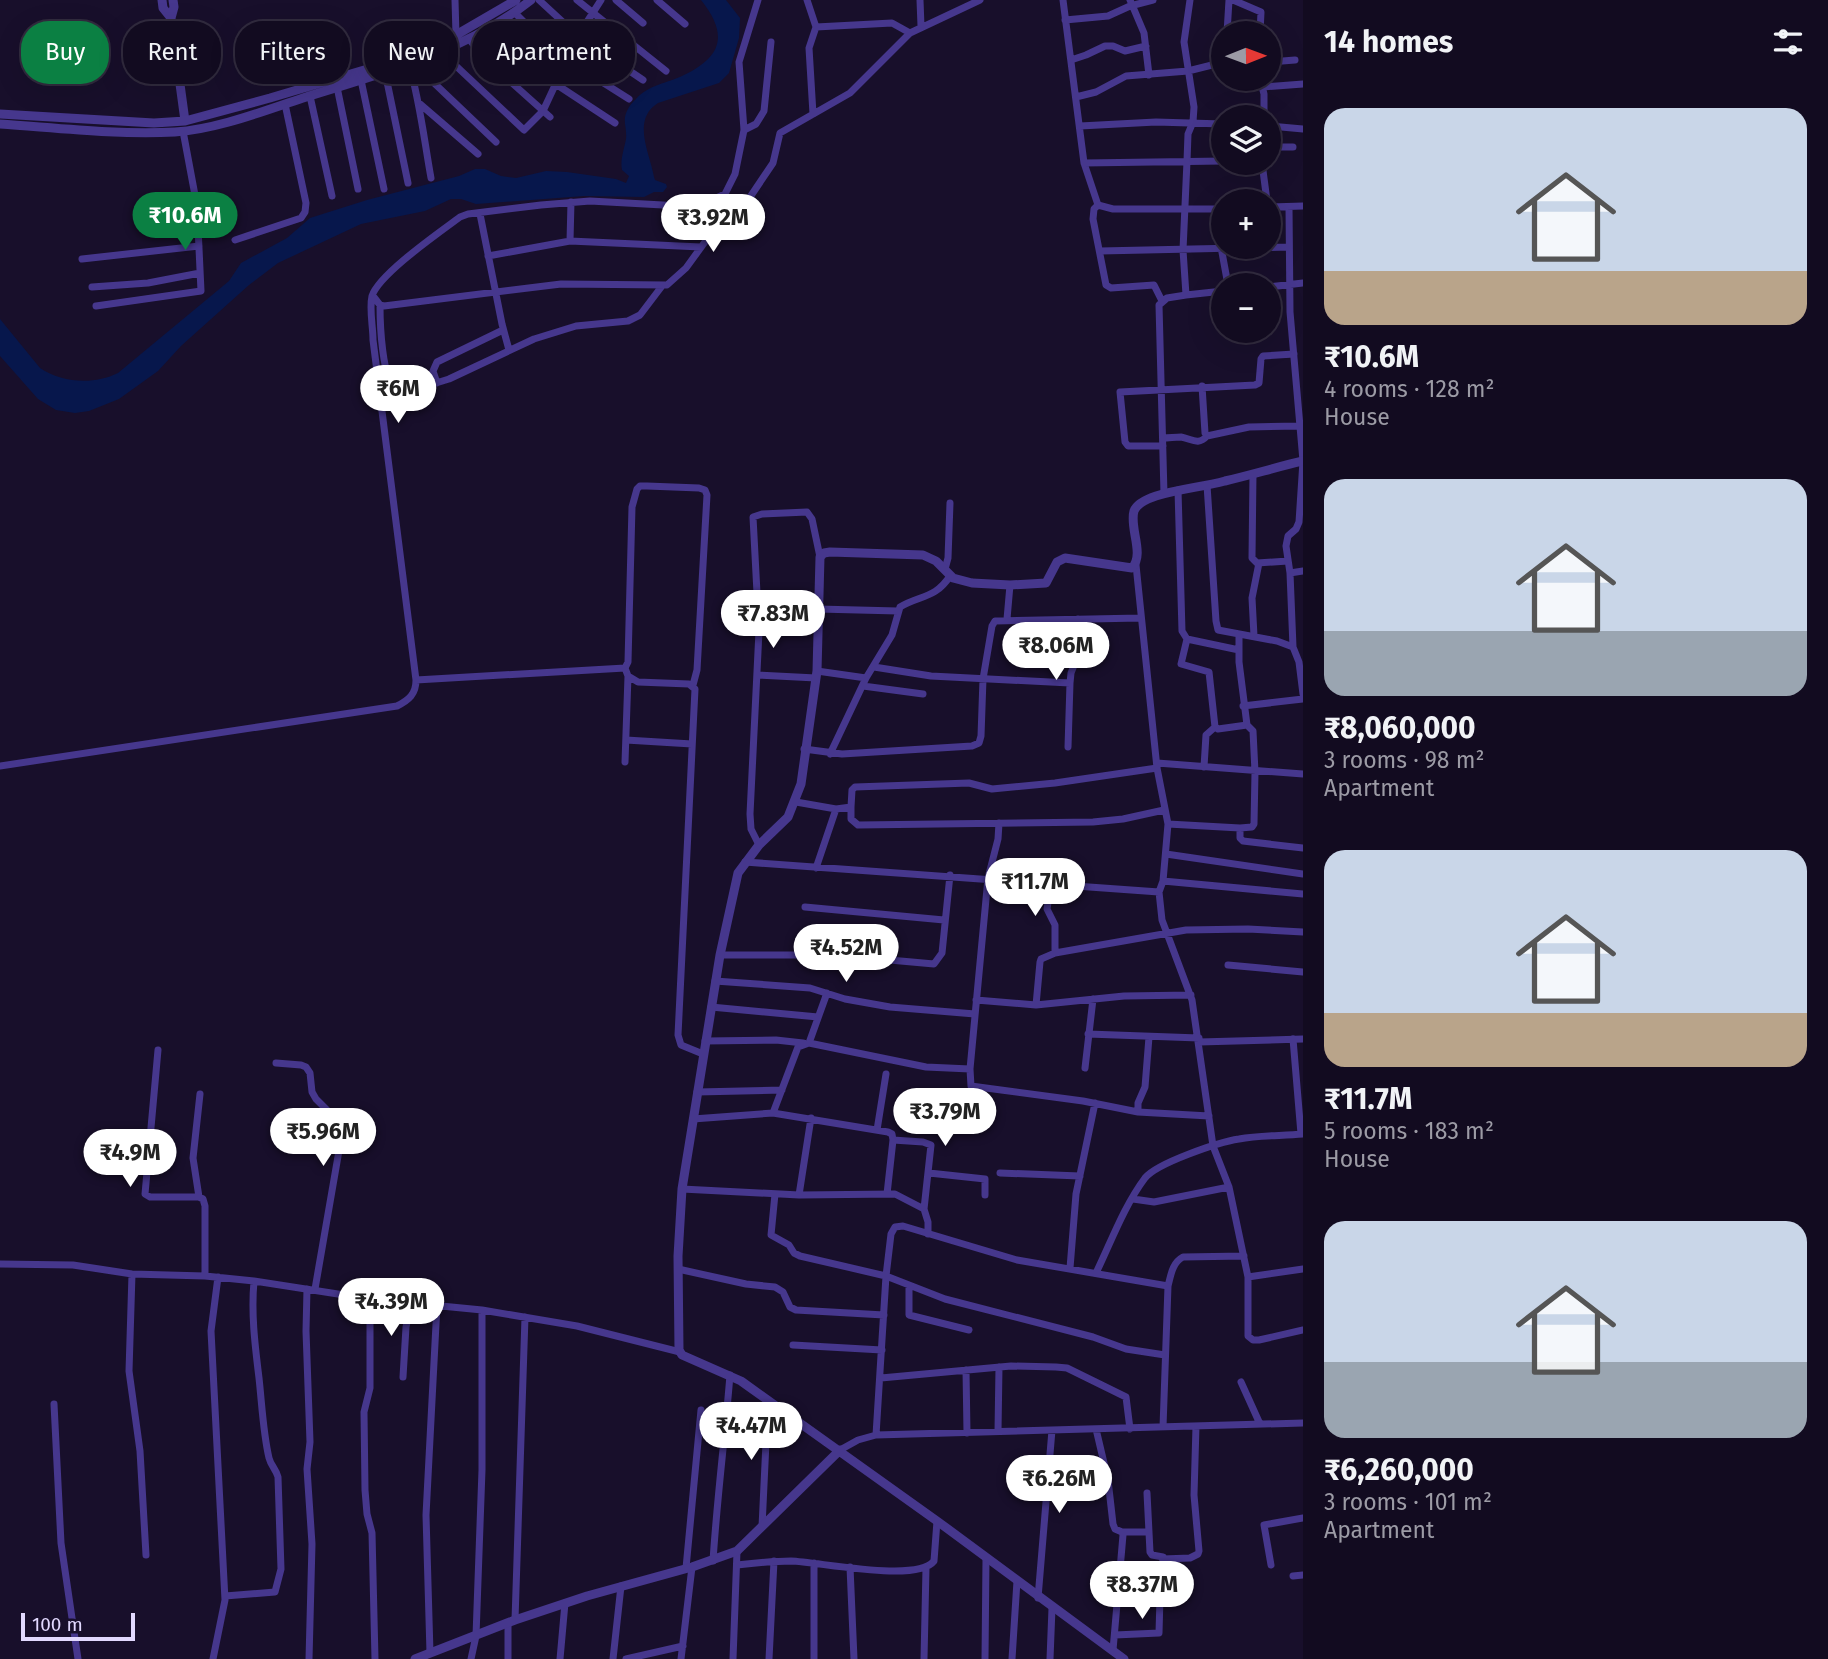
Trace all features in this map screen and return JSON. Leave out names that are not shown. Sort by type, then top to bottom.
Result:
[{"type":"street","points":[[162,0],[163,8],[171,18]]},
{"type":"street","points":[[96,306],[201,291],[197,206],[171,18],[173,0]]},
{"type":"street","points":[[455,0],[456,21]]},
{"type":"street","points":[[458,34],[516,0]]},
{"type":"street","points":[[502,21],[531,0]]},
{"type":"street","points":[[539,0],[562,21]]},
{"type":"street","points":[[577,0],[666,71]]},
{"type":"street","points":[[586,21],[601,0]]},
{"type":"street","points":[[616,0],[643,23]]},
{"type":"street","points":[[657,0],[685,24]]},
{"type":"street","points":[[0,766],[397,706],[414,694],[416,680],[373,340],[373,296],[379,284],[390,273],[460,217],[571,202],[681,206],[712,200],[725,194],[736,174],[744,130],[739,62],[758,0]]},
{"type":"street","points":[[807,0],[816,27],[809,48],[813,114]]},
{"type":"street","points":[[920,0],[921,26]]},
{"type":"street","points":[[380,305],[404,305],[496,291],[582,283],[662,286],[671,283],[718,224],[740,212],[773,163],[780,133],[850,93],[910,33],[980,0]]},
{"type":"street","points":[[1063,0],[1084,163],[1098,205],[1093,214],[1108,288],[1154,285],[1162,301]]},
{"type":"street","points":[[1065,20],[1108,16],[1131,3],[1153,0]]},
{"type":"street","points":[[1186,295],[1183,250],[1186,161],[1194,102],[1184,42],[1190,0]]},
{"type":"street","points":[[1228,21],[1231,0],[1261,12],[1261,21]]},
{"type":"street","points":[[1131,3],[1141,23],[1149,75]]},
{"type":"street","points":[[514,13],[522,21]]},
{"type":"street","points":[[816,27],[892,23],[910,33]]},
{"type":"street","points":[[458,45],[470,40],[483,57],[547,114]]},
{"type":"street","points":[[744,130],[756,124],[764,111],[772,42]]},
{"type":"street","points":[[1071,60],[1105,46],[1125,51],[1146,46]]},
{"type":"street","points":[[1281,61],[1295,60]]},
{"type":"street","points":[[1076,97],[1096,92],[1126,76],[1188,71],[1211,66]]},
{"type":"street","points":[[458,68],[524,130],[547,114],[557,85],[615,123]]},
{"type":"street","points":[[0,114],[184,126],[364,71]]},
{"type":"street","points":[[635,75],[643,80]]},
{"type":"street","points":[[0,124],[156,132],[239,118],[364,79]]},
{"type":"street","points":[[361,80],[384,189]]},
{"type":"street","points":[[388,84],[408,183]]},
{"type":"street","points":[[416,84],[431,178]]},
{"type":"street","points":[[434,84],[496,142]]},
{"type":"street","points":[[604,84],[629,99]]},
{"type":"street","points":[[1281,86],[1303,84]]},
{"type":"street","points":[[337,88],[358,189]]},
{"type":"street","points":[[310,96],[332,196]]},
{"type":"street","points":[[235,240],[301,218],[306,209],[285,104]]},
{"type":"street","points":[[420,104],[478,154]]},
{"type":"street","points":[[1080,126],[1211,123]]},
{"type":"street","points":[[1281,127],[1303,128]]},
{"type":"street","points":[[1281,147],[1293,147]]},
{"type":"street","points":[[1084,163],[1211,162]]},
{"type":"street","points":[[570,241],[571,202]]},
{"type":"street","points":[[1098,205],[1113,208],[1211,209]]},
{"type":"street","points":[[1281,206],[1303,206]]},
{"type":"street","points":[[1289,206],[1289,285],[1298,358],[1301,399],[1299,426],[1303,461],[1299,522],[1287,539],[1293,647],[1299,662],[1303,694]]},
{"type":"street","points":[[480,214],[509,350]]},
{"type":"street","points":[[488,256],[570,241],[701,247]]},
{"type":"street","points":[[82,259],[199,246]]},
{"type":"street","points":[[1281,247],[1289,247]]},
{"type":"street","points":[[1100,251],[1211,248]]},
{"type":"street","points":[[92,287],[148,283],[200,273]]},
{"type":"street","points":[[1281,286],[1303,283]]},
{"type":"street","points":[[373,296],[380,305],[382,342],[393,388],[407,392],[467,371],[534,339],[576,326],[628,321],[639,315],[662,286]]},
{"type":"street","points":[[1164,494],[1159,305],[1162,301],[1186,295],[1211,292]]},
{"type":"street","points":[[437,383],[433,371],[437,362],[503,330]]},
{"type":"street","points":[[1298,358],[1263,356],[1258,384],[1124,391],[1120,392],[1119,396],[1125,442],[1128,446],[1181,438],[1200,442],[1208,436],[1250,428],[1299,426]]},
{"type":"street","points":[[1202,386],[1205,433],[1208,436]]},
{"type":"street","points":[[1303,461],[1164,494],[1139,505],[1134,511],[1140,618],[1157,766],[1168,824],[1163,881],[1159,892],[1162,920],[1191,995],[1213,1146],[1229,1187],[1248,1278],[1247,1331],[1250,1339],[1268,1339],[1303,1330]]},
{"type":"street","points":[[1253,474],[1252,558],[1259,563],[1288,561]]},
{"type":"street","points":[[1207,485],[1218,630],[1277,641],[1293,647]]},
{"type":"street","points":[[625,762],[632,507],[640,486],[699,488],[705,490],[706,495],[697,670],[693,685],[677,1035],[681,1045],[703,1054]]},
{"type":"street","points":[[1178,491],[1180,610],[1182,631],[1186,639],[1181,664],[1209,672],[1215,727]]},
{"type":"street","points":[[830,754],[864,682],[892,635],[898,611],[904,604],[942,588],[947,573],[950,503]]},
{"type":"street","points":[[680,1352],[678,1269],[682,1189],[715,981],[734,887],[745,862],[788,817],[801,784],[816,675],[820,556],[812,519],[807,512],[762,514],[754,517],[759,591],[758,675],[750,814],[751,829],[759,845]]},
{"type":"street","points":[[820,556],[830,552],[912,553],[936,561],[947,573],[972,583],[1010,585],[1046,583],[1057,562],[1065,558],[1127,569],[1136,565]]},
{"type":"street","points":[[1254,636],[1252,598],[1259,563]]},
{"type":"street","points":[[1290,573],[1303,571]]},
{"type":"street","points":[[1007,619],[1010,585]]},
{"type":"street","points":[[818,609],[898,611]]},
{"type":"street","points":[[804,750],[830,754],[972,746],[979,743],[981,736],[983,679],[992,626],[999,619],[1140,618]]},
{"type":"street","points":[[1068,747],[1070,673],[1079,653],[1078,619]]},
{"type":"street","points":[[1168,824],[1240,828],[1252,827],[1254,824],[1253,731],[1247,725],[1243,706],[1239,635]]},
{"type":"street","points":[[1186,639],[1239,650]]},
{"type":"street","points":[[874,667],[915,675],[1070,684]]},
{"type":"street","points":[[416,680],[626,672],[638,682],[693,685]]},
{"type":"street","points":[[758,675],[816,675],[923,694]]},
{"type":"street","points":[[1243,706],[1303,699]]},
{"type":"street","points":[[1215,727],[1218,729],[1247,725]]},
{"type":"street","points":[[1204,767],[1206,735],[1215,727]]},
{"type":"street","points":[[626,740],[692,744]]},
{"type":"street","points":[[1164,810],[1094,822],[858,825],[851,819],[850,807],[852,790],[855,787],[969,783],[992,789],[1055,783],[1157,766],[1303,775]]},
{"type":"street","points":[[796,802],[836,809],[850,807]]},
{"type":"street","points":[[816,868],[836,809]]},
{"type":"street","points":[[999,823],[998,839],[988,878],[970,1069],[971,1086],[1095,1103],[1138,1112],[1209,1116]]},
{"type":"street","points":[[1240,828],[1240,838],[1246,842],[1303,848]]},
{"type":"street","points":[[1166,854],[1256,865],[1303,874]]},
{"type":"street","points":[[745,862],[1159,892]]},
{"type":"street","points":[[720,955],[834,955],[934,964],[942,953],[950,875]]},
{"type":"street","points":[[1163,881],[1303,894]]},
{"type":"street","points":[[1051,884],[1047,909],[1055,925],[1055,953]]},
{"type":"street","points":[[805,907],[944,920]]},
{"type":"street","points":[[1036,1005],[1041,959],[1055,953],[1202,929],[1303,932]]},
{"type":"street","points":[[1228,965],[1303,972]]},
{"type":"street","points":[[715,981],[799,987],[890,1007],[975,1014]]},
{"type":"street","points":[[773,1113],[798,1047],[806,1043],[827,993]]},
{"type":"street","points":[[976,1000],[1036,1005],[1093,999],[1191,995]]},
{"type":"street","points":[[1085,1068],[1093,999]]},
{"type":"street","points":[[711,1007],[818,1017]]},
{"type":"street","points":[[1088,1034],[1199,1040],[1303,1040]]},
{"type":"street","points":[[1138,1112],[1138,1103],[1145,1087],[1149,1037]]},
{"type":"street","points":[[1096,1273],[1133,1199],[1152,1172],[1184,1156],[1236,1139],[1302,1134],[1293,1039]]},
{"type":"street","points":[[705,1041],[792,1040],[926,1067],[970,1069]]},
{"type":"street","points":[[158,1051],[145,1194],[150,1197],[199,1197]]},
{"type":"street","points":[[276,1063],[306,1067],[310,1073],[312,1092],[327,1110],[332,1128],[341,1139],[311,1289],[306,1341],[310,1442],[307,1469],[312,1544],[309,1659]]},
{"type":"street","points":[[877,1130],[886,1074]]},
{"type":"street","points":[[697,1092],[782,1090]]},
{"type":"street","points":[[200,1094],[192,1167],[199,1197],[205,1206],[205,1276]]},
{"type":"street","points":[[1070,1268],[1074,1213],[1095,1103]]},
{"type":"street","points":[[692,1119],[773,1113],[888,1132],[892,1134],[893,1140],[887,1194]]},
{"type":"street","points":[[799,1195],[811,1118]]},
{"type":"street","points":[[893,1140],[928,1143],[931,1149],[924,1209],[928,1234]]},
{"type":"street","points":[[929,1172],[985,1179],[985,1195]]},
{"type":"street","points":[[1000,1173],[1080,1176]]},
{"type":"street","points":[[1133,1199],[1154,1202],[1229,1187]]},
{"type":"street","points":[[682,1189],[799,1195],[887,1194],[905,1197],[924,1209]]},
{"type":"street","points":[[775,1194],[771,1236],[789,1245],[794,1253],[800,1256],[886,1276],[946,1299],[1106,1340],[1126,1349],[1165,1355]]},
{"type":"street","points":[[876,1435],[886,1276],[891,1234],[895,1227],[903,1226],[1017,1260],[1168,1286]]},
{"type":"street","points":[[1163,1427],[1168,1286],[1173,1268],[1183,1257],[1244,1255]]},
{"type":"street","points":[[0,1264],[73,1265],[132,1275],[218,1277],[370,1299],[482,1310],[577,1326],[680,1352],[684,1357],[730,1375],[841,1450],[1124,1659]]},
{"type":"street","points":[[678,1269],[746,1284],[775,1287],[783,1292],[790,1307],[796,1310],[884,1315]]},
{"type":"street","points":[[1248,1278],[1303,1269]]},
{"type":"street","points":[[132,1275],[129,1371],[141,1458],[146,1555]]},
{"type":"street","points":[[213,1659],[225,1597],[211,1331],[218,1277]]},
{"type":"street","points":[[225,1597],[275,1592],[281,1569],[278,1477],[277,1471],[270,1464],[254,1346],[254,1281]]},
{"type":"street","points":[[909,1286],[909,1315],[970,1330]]},
{"type":"street","points":[[370,1299],[370,1388],[365,1412],[365,1490],[367,1514],[373,1533],[375,1659]]},
{"type":"street","points":[[403,1377],[406,1327],[411,1303]]},
{"type":"street","points":[[430,1653],[426,1515],[437,1305]]},
{"type":"street","points":[[471,1659],[476,1636],[482,1470],[482,1310]]},
{"type":"street","points":[[508,1659],[526,1317]]},
{"type":"street","points":[[793,1345],[882,1350]]},
{"type":"street","points":[[881,1378],[999,1367],[1067,1368],[1126,1397],[1130,1429]]},
{"type":"street","points":[[998,1431],[999,1367]]},
{"type":"street","points":[[966,1370],[967,1433]]},
{"type":"street","points":[[713,1561],[730,1375]]},
{"type":"street","points":[[1241,1382],[1261,1424]]},
{"type":"street","points":[[762,1527],[768,1400]]},
{"type":"street","points":[[54,1404],[61,1543],[78,1659]]},
{"type":"street","points":[[681,1659],[701,1410]]},
{"type":"street","points":[[415,1659],[565,1603],[713,1561],[737,1551],[841,1450],[858,1440],[876,1435],[1303,1423]]},
{"type":"street","points":[[1147,1493],[1151,1554],[1163,1559],[1195,1556],[1199,1551],[1194,1495],[1195,1426]]},
{"type":"street","points":[[1096,1429],[1108,1480],[1115,1529],[1122,1532],[1148,1532]]},
{"type":"street","points":[[1038,1598],[1052,1430]]},
{"type":"street","points":[[1271,1565],[1264,1525],[1303,1518]]},
{"type":"street","points":[[737,1565],[774,1561],[894,1572],[926,1568],[934,1561],[937,1521]]},
{"type":"street","points":[[1113,1650],[1122,1532]]},
{"type":"street","points":[[733,1659],[737,1551]]},
{"type":"street","points":[[985,1659],[986,1558]]},
{"type":"street","points":[[1115,1635],[1159,1633],[1163,1559]]},
{"type":"street","points":[[769,1659],[774,1561]]},
{"type":"street","points":[[814,1563],[814,1659]]},
{"type":"street","points":[[850,1567],[854,1659]]},
{"type":"street","points":[[924,1659],[926,1568]]},
{"type":"street","points":[[1293,1576],[1303,1576]]},
{"type":"street","points":[[1012,1659],[1017,1581]]},
{"type":"street","points":[[613,1659],[621,1586]]},
{"type":"street","points":[[1119,1595],[1160,1597]]},
{"type":"street","points":[[560,1659],[565,1603]]},
{"type":"street","points":[[1050,1659],[1052,1608]]},
{"type":"street","points":[[626,1659],[648,1657],[683,1646]]},
{"type":"shaded area","points":[[701,0],[726,0],[740,18],[739,38],[729,73],[719,83],[658,103],[645,118],[646,148],[655,180],[666,184],[663,192],[654,192],[644,197],[584,196],[476,204],[451,199],[425,211],[361,224],[278,263],[249,285],[181,346],[158,371],[119,399],[89,411],[75,413],[56,410],[38,399],[0,356],[0,319],[40,368],[49,373],[78,381],[109,377],[118,373],[229,281],[241,263],[287,238],[310,218],[459,176],[475,169],[485,169],[501,176],[516,178],[546,171],[567,172],[626,183],[629,176],[622,170],[622,162],[626,139],[625,117],[629,107],[646,90],[697,68],[714,52],[718,34],[710,12]]}]
